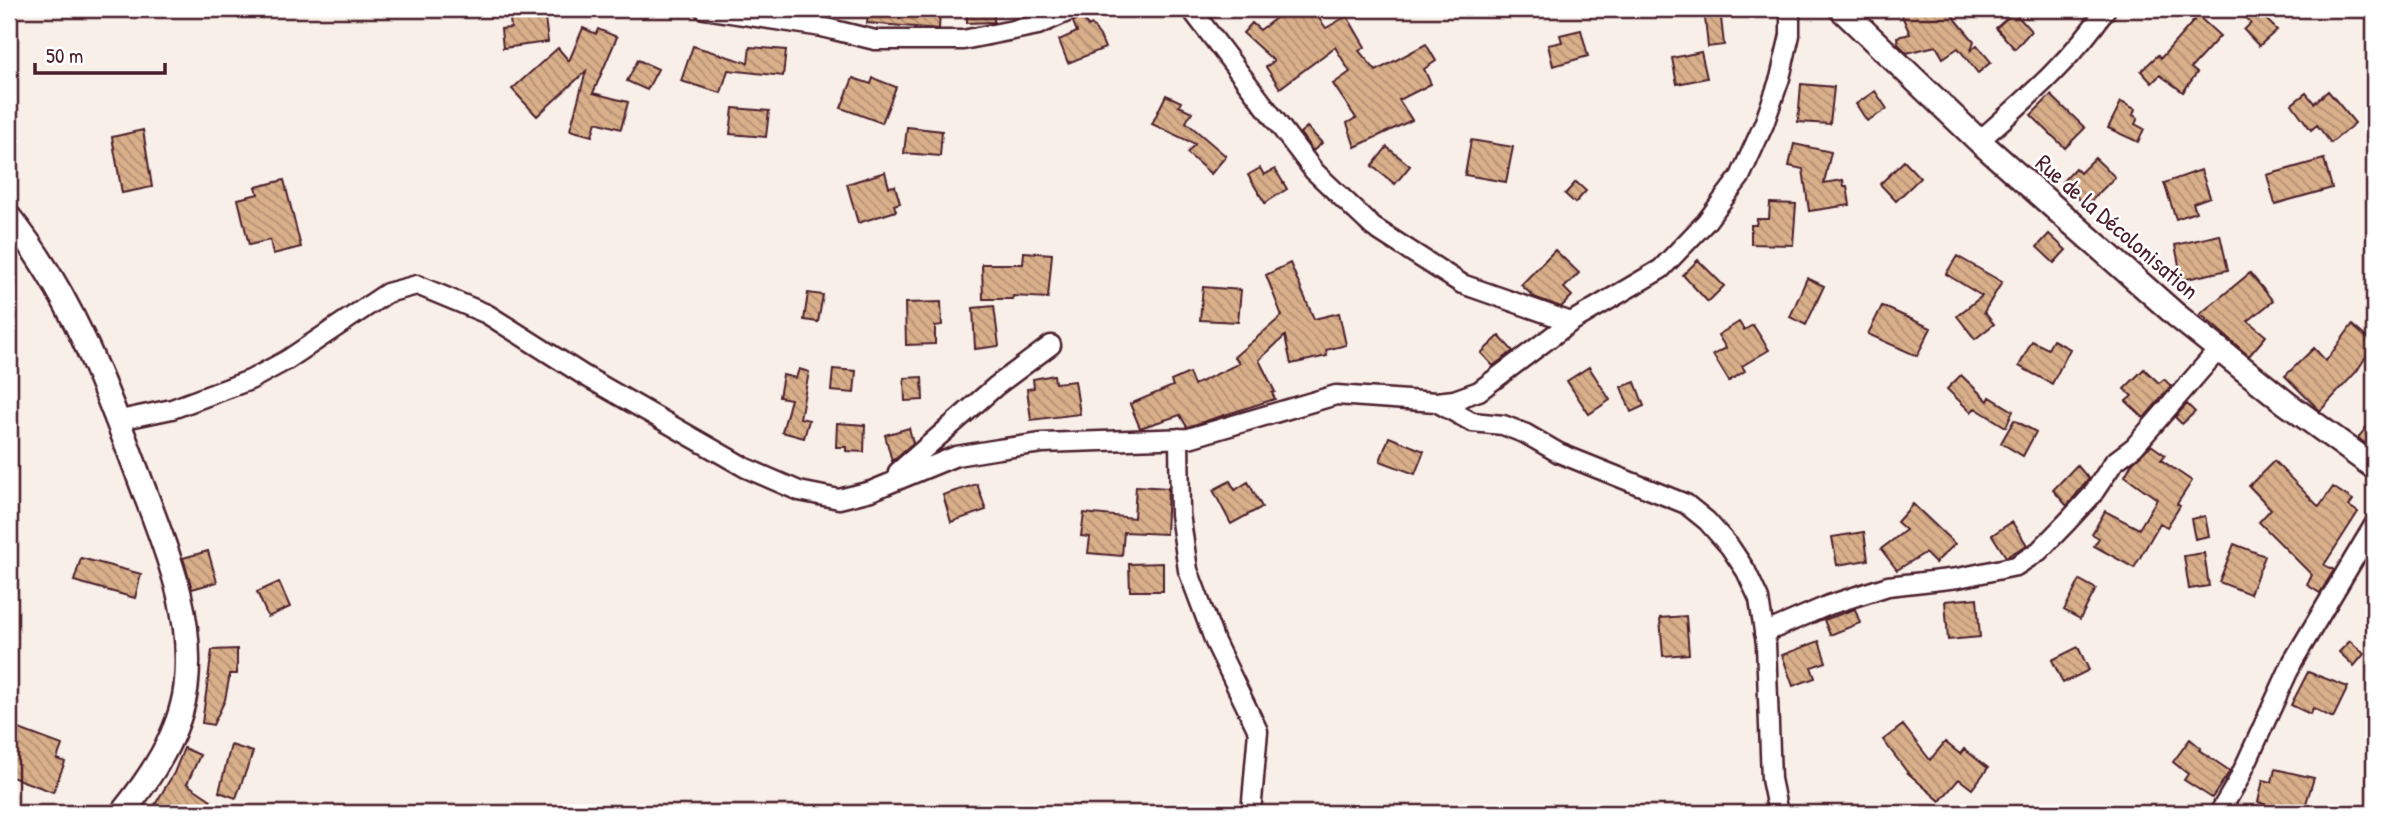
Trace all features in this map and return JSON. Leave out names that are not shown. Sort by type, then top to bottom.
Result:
[{"type":"street","points":[[704,9],[796,23],[875,40],[963,40],[1038,25],[1074,9]]},
{"type":"street","points":[[1191,9],[1314,170],[1373,227],[1462,284],[1571,322]]},
{"type":"street","points":[[120,420],[172,408],[250,380],[287,360],[387,293],[417,285],[486,314],[692,438],[799,491],[839,499],[957,456],[999,449],[1042,443],[1179,439],[1336,395],[1436,402],[1479,391],[1571,322],[1661,269],[1706,222],[1740,177],[1780,78],[1790,34],[1790,9]]},
{"type":"street","name":"Rue de la Décolonisation","points":[[1841,9],[1979,141],[2219,349],[2374,467]]},
{"type":"street","points":[[1979,141],[2060,66],[2090,33],[2106,9]]},
{"type":"street","points":[[9,217],[75,322],[100,369],[177,582],[186,620],[186,688],[164,753],[122,813]]},
{"type":"street","points":[[882,485],[996,386],[1051,345]]},
{"type":"street","points":[[1764,633],[1829,605],[1888,586],[1958,578],[2016,566],[2039,551],[2068,521],[2092,495],[2114,462],[2134,447],[2158,416],[2219,349]]},
{"type":"street","points":[[1436,402],[1472,422],[1503,425],[1526,434],[1559,453],[1686,504],[1707,521],[1746,571],[1759,599],[1764,633],[1771,779],[1778,813]]},
{"type":"street","points":[[1179,439],[1180,514],[1188,570],[1214,642],[1258,731],[1251,813]]},
{"type":"street","points":[[2219,813],[2238,781],[2293,661],[2374,525]]},
{"type":"building","points":[[509,9],[535,9],[537,20],[545,18],[548,42],[503,48],[501,29],[511,28]]},
{"type":"building","points":[[869,9],[940,9],[939,29],[867,23]]},
{"type":"building","points":[[967,9],[994,9],[994,22],[967,23]]},
{"type":"building","points":[[1288,9],[1312,9],[1326,28],[1347,16],[1365,47],[1359,51],[1376,71],[1426,44],[1436,61],[1424,69],[1431,84],[1399,100],[1412,120],[1355,147],[1347,123],[1356,118],[1333,84],[1350,72],[1335,47],[1280,88],[1266,67],[1274,61],[1243,33],[1252,23],[1260,30]]},
{"type":"building","points":[[1704,9],[1720,9],[1724,45],[1708,47]]},
{"type":"building","points":[[1899,9],[1947,9],[1974,41],[1971,50],[1977,45],[1991,62],[1978,73],[1958,48],[1943,58],[1936,46],[1907,53],[1898,44],[1897,37],[1910,34]]},
{"type":"building","points":[[2235,9],[2256,9],[2277,30],[2259,46],[2244,30],[2251,23]]},
{"type":"building","points":[[2014,12],[2031,31],[2015,49],[1996,28]]},
{"type":"building","points":[[1083,16],[1088,27],[1092,25],[1100,36],[1105,48],[1068,63],[1059,40],[1077,32],[1073,22]]},
{"type":"building","points":[[2198,16],[2220,36],[2191,68],[2197,73],[2183,92],[2160,75],[2152,83],[2141,71],[2158,55],[2161,58]]},
{"type":"building","points":[[583,28],[596,34],[598,29],[617,37],[593,93],[628,102],[621,129],[596,122],[592,136],[570,130],[586,71],[537,116],[512,89],[558,48],[569,61]]},
{"type":"building","points":[[1581,30],[1588,56],[1553,66],[1548,45],[1562,42],[1560,35]]},
{"type":"building","points":[[693,46],[748,63],[750,47],[786,50],[783,76],[728,70],[721,93],[681,81]]},
{"type":"building","points":[[1701,52],[1707,78],[1677,84],[1672,58]]},
{"type":"building","points":[[638,60],[658,69],[647,90],[627,81]]},
{"type":"building","points":[[853,78],[871,84],[873,78],[896,87],[882,123],[841,108]]},
{"type":"building","points":[[1801,84],[1834,87],[1830,124],[1798,122]]},
{"type":"building","points":[[1875,91],[1887,109],[1867,121],[1856,104]]},
{"type":"building","points":[[2328,91],[2355,123],[2331,143],[2317,125],[2311,130],[2292,104],[2306,93],[2314,103]]},
{"type":"building","points":[[1166,95],[1181,102],[1179,106],[1192,112],[1186,122],[1226,156],[1211,174],[1187,153],[1195,144],[1152,124]]},
{"type":"building","points":[[2051,95],[2085,128],[2065,148],[2031,115]]},
{"type":"building","points":[[2121,102],[2135,109],[2133,115],[2138,118],[2135,124],[2144,129],[2138,142],[2108,128]]},
{"type":"building","points":[[733,108],[769,111],[766,137],[730,134]]},
{"type":"building","points":[[907,127],[942,131],[940,156],[904,153]]},
{"type":"building","points":[[1307,127],[1322,143],[1313,151],[1300,133]]},
{"type":"building","points":[[143,130],[152,187],[122,193],[112,137]]},
{"type":"building","points":[[1471,140],[1513,147],[1506,182],[1465,175]]},
{"type":"building","points":[[1794,144],[1831,152],[1824,183],[1843,180],[1844,186],[1847,186],[1850,205],[1809,211],[1803,169],[1789,166]]},
{"type":"building","points":[[1387,147],[1410,166],[1395,184],[1372,166]]},
{"type":"building","points":[[2095,158],[2115,177],[2086,206],[2062,182],[2075,168],[2080,173]]},
{"type":"building","points":[[2324,159],[2332,188],[2275,204],[2267,175]]},
{"type":"building","points":[[1904,161],[1920,178],[1896,201],[1880,184]]},
{"type":"building","points":[[1260,168],[1264,175],[1275,169],[1287,189],[1265,203],[1248,175]]},
{"type":"building","points":[[2201,170],[2210,197],[2193,203],[2196,212],[2176,219],[2164,183]]},
{"type":"building","points":[[885,172],[889,187],[895,186],[900,203],[894,205],[896,211],[858,223],[847,184]]},
{"type":"building","points":[[284,180],[301,247],[273,254],[270,240],[249,245],[238,199],[258,194],[256,187]]},
{"type":"building","points":[[1576,182],[1586,191],[1575,203],[1565,194]]},
{"type":"building","points":[[1770,203],[1796,204],[1793,245],[1751,244],[1751,225],[1756,225],[1757,219],[1769,219]]},
{"type":"building","points":[[2049,234],[2066,250],[2054,263],[2037,247]]},
{"type":"building","points":[[2220,235],[2228,270],[2182,280],[2175,245]]},
{"type":"building","points":[[1555,250],[1579,273],[1564,288],[1572,296],[1561,307],[1534,297],[1521,285]]},
{"type":"building","points":[[1024,252],[1052,254],[1048,298],[1013,296],[1013,299],[983,299],[982,264],[1023,264]]},
{"type":"building","points":[[1957,256],[2002,282],[1984,312],[1994,324],[1975,339],[1957,316],[1982,296],[1946,274]]},
{"type":"building","points":[[1698,260],[1724,286],[1708,302],[1683,275]]},
{"type":"building","points":[[1290,263],[1314,319],[1339,313],[1346,345],[1326,350],[1327,356],[1291,364],[1285,336],[1259,360],[1275,392],[1272,393],[1275,399],[1187,427],[1180,415],[1140,428],[1130,404],[1173,386],[1171,381],[1189,373],[1194,385],[1240,363],[1234,357],[1282,316],[1266,275]]},
{"type":"building","points":[[2250,273],[2273,301],[2248,321],[2266,336],[2249,356],[2200,314]]},
{"type":"building","points":[[1807,278],[1824,286],[1806,325],[1790,317]]},
{"type":"building","points":[[1203,287],[1241,290],[1238,322],[1200,320]]},
{"type":"building","points":[[808,293],[823,295],[818,322],[804,320]]},
{"type":"building","points":[[941,302],[942,325],[935,326],[935,344],[906,345],[905,303]]},
{"type":"building","points":[[994,306],[999,346],[975,349],[973,308]]},
{"type":"building","points":[[1882,306],[1931,328],[1917,356],[1868,334]]},
{"type":"building","points":[[1739,322],[1744,330],[1753,325],[1769,350],[1742,366],[1745,371],[1729,381],[1713,355],[1726,348],[1718,335]]},
{"type":"building","points":[[2352,325],[2374,344],[2357,371],[2320,411],[2285,376],[2314,348],[2326,361]]},
{"type":"building","points":[[1499,336],[1513,351],[1493,366],[1481,353]]},
{"type":"building","points":[[2053,340],[2070,349],[2052,384],[2019,366],[2032,341],[2048,349]]},
{"type":"building","points":[[1589,367],[1610,400],[1589,414],[1567,381]]},
{"type":"building","points":[[799,369],[809,372],[800,418],[809,420],[804,438],[782,432],[791,399],[779,397],[783,375],[796,378]]},
{"type":"building","points":[[833,369],[856,371],[854,393],[831,391]]},
{"type":"building","points":[[2144,369],[2159,383],[2164,379],[2171,386],[2144,418],[2126,401],[2132,396],[2124,389]]},
{"type":"building","points":[[1054,375],[1055,383],[1075,381],[1080,414],[1031,420],[1027,389],[1034,388],[1033,379]]},
{"type":"building","points":[[1961,375],[1988,401],[1990,397],[2013,411],[2006,427],[1975,408],[1971,412],[1947,389]]},
{"type":"building","points":[[922,377],[923,400],[905,401],[904,378]]},
{"type":"building","points":[[1635,382],[1644,406],[1631,412],[1621,387]]},
{"type":"building","points":[[2187,404],[2195,412],[2182,424],[2175,417]]},
{"type":"building","points":[[2374,417],[2374,450],[2358,438]]},
{"type":"building","points":[[2014,420],[2036,432],[2023,456],[2001,443]]},
{"type":"building","points":[[837,423],[865,425],[864,452],[846,451],[846,447],[836,447]]},
{"type":"building","points":[[909,428],[913,443],[892,461],[885,435]]},
{"type":"building","points":[[1389,437],[1424,451],[1415,474],[1380,461]]},
{"type":"building","points":[[2151,445],[2165,455],[2161,460],[2192,481],[2177,504],[2180,506],[2167,527],[2160,523],[2134,568],[2094,546],[2099,538],[2092,534],[2105,511],[2139,529],[2157,499],[2125,476],[2132,463]]},
{"type":"building","points":[[2274,461],[2319,507],[2333,487],[2353,500],[2349,506],[2358,512],[2324,565],[2334,570],[2320,593],[2307,585],[2312,575],[2259,522],[2271,509],[2249,486]]},
{"type":"building","points":[[2077,465],[2089,479],[2067,506],[2053,490]]},
{"type":"building","points":[[1230,481],[1235,490],[1248,482],[1262,507],[1231,524],[1213,490]]},
{"type":"building","points":[[977,484],[986,510],[951,522],[943,495]]},
{"type":"building","points":[[1136,486],[1168,488],[1166,534],[1124,532],[1122,556],[1088,553],[1090,537],[1081,536],[1084,513],[1134,518]]},
{"type":"building","points":[[1913,504],[1955,544],[1935,563],[1925,553],[1897,570],[1881,549],[1906,530],[1897,522]]},
{"type":"building","points":[[2205,516],[2209,536],[2195,539],[2191,519]]},
{"type":"building","points":[[2012,522],[2027,545],[2006,557],[1992,535]]},
{"type":"building","points":[[1864,532],[1868,560],[1837,565],[1832,537]]},
{"type":"building","points":[[2234,544],[2265,556],[2250,594],[2219,582]]},
{"type":"building","points":[[208,551],[217,582],[192,589],[183,558]]},
{"type":"building","points":[[2204,553],[2209,586],[2189,589],[2184,556]]},
{"type":"building","points":[[81,558],[141,574],[135,598],[74,581]]},
{"type":"building","points":[[1163,563],[1163,591],[1130,591],[1129,564]]},
{"type":"building","points":[[2080,580],[2096,589],[2080,619],[2064,610]]},
{"type":"building","points":[[279,582],[290,607],[268,617],[257,592]]},
{"type":"building","points":[[1977,598],[1980,637],[1948,640],[1945,601]]},
{"type":"building","points":[[1855,609],[1860,623],[1830,635],[1824,620]]},
{"type":"building","points":[[1686,616],[1689,654],[1663,656],[1660,618]]},
{"type":"building","points":[[1819,641],[1826,662],[1811,667],[1815,678],[1793,686],[1782,655]]},
{"type":"building","points":[[2350,641],[2364,654],[2354,666],[2339,652]]},
{"type":"building","points":[[2078,647],[2089,670],[2063,683],[2052,660]]},
{"type":"building","points":[[237,649],[237,674],[230,674],[225,700],[213,725],[202,723],[212,650]]},
{"type":"building","points":[[2308,672],[2348,687],[2333,718],[2313,708],[2310,714],[2291,705]]},
{"type":"building","points":[[1903,725],[1930,760],[1945,742],[1960,754],[1964,749],[1988,768],[1972,789],[1959,779],[1940,801],[1908,773],[1883,740]]},
{"type":"building","points":[[19,729],[62,745],[57,759],[65,762],[53,792],[9,776],[9,757]]},
{"type":"building","points":[[2190,739],[2201,748],[2199,750],[2230,771],[2212,798],[2184,780],[2188,774],[2173,762]]},
{"type":"building","points":[[231,745],[253,752],[236,798],[219,792]]},
{"type":"building","points":[[184,748],[200,755],[187,784],[211,800],[202,813],[150,813],[174,773]]},
{"type":"building","points":[[2275,769],[2314,778],[2303,813],[2289,813],[2258,802],[2263,780],[2272,782]]}]
